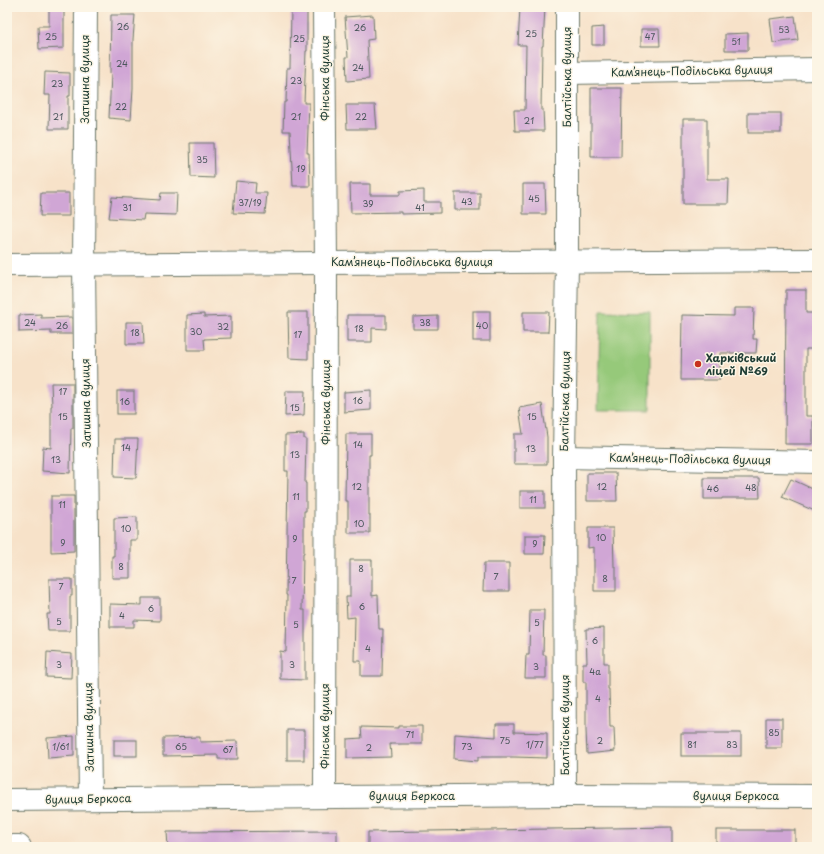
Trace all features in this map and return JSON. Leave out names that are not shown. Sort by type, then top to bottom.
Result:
[{"type":"street","name":"Затишна вулиця","points":[[86,7],[84,264],[90,799]]},
{"type":"street","name":"Фінська вулиця","points":[[324,7],[326,263],[325,796]]},
{"type":"street","name":"Балтійська вулиця","points":[[565,795],[564,457],[567,262],[567,7]]},
{"type":"street","name":"Кам’янець-Подільська вулиця","points":[[567,73],[817,68]]},
{"type":"street","name":"Кам’янець-Подільська вулиця","points":[[7,265],[817,260]]},
{"type":"street","name":"Кам’янець-Подільська вулиця","points":[[564,457],[817,462]]},
{"type":"street","name":"вулиця Беркоса","points":[[7,800],[325,796],[817,796]]},
{"type":"street","points":[[7,846],[20,847]]},
{"type":"green space","points":[[600,311],[650,312],[650,410],[598,410]]},
{"type":"building","points":[[49,7],[64,7],[64,48],[39,49],[38,26],[49,26]]},
{"type":"building","points":[[291,7],[307,7],[307,51],[304,103],[309,103],[307,153],[309,153],[310,186],[293,186],[290,131],[283,131],[287,68],[290,68]]},
{"type":"building","points":[[520,7],[545,7],[542,46],[541,110],[543,110],[544,131],[515,131],[514,110],[525,110],[526,45],[518,45]]},
{"type":"building","points":[[111,15],[135,15],[131,120],[109,118]]},
{"type":"building","points":[[373,15],[374,39],[367,40],[369,79],[347,81],[346,57],[348,57],[345,17]]},
{"type":"building","points":[[795,16],[798,40],[773,43],[770,19]]},
{"type":"building","points":[[604,27],[604,45],[592,45],[592,28]]},
{"type":"building","points":[[641,29],[659,29],[660,46],[641,46]]},
{"type":"building","points":[[748,33],[748,50],[725,50],[725,34]]},
{"type":"building","points":[[45,72],[70,73],[68,129],[49,129],[50,95],[44,95]]},
{"type":"building","points":[[591,88],[622,88],[621,157],[591,157]]},
{"type":"building","points":[[346,105],[375,105],[377,129],[347,129]]},
{"type":"building","points":[[748,113],[781,113],[781,133],[748,133]]},
{"type":"building","points":[[683,119],[707,119],[707,179],[729,179],[728,204],[683,204]]},
{"type":"building","points":[[190,143],[213,143],[214,178],[191,177]]},
{"type":"building","points":[[236,181],[256,183],[255,193],[267,193],[265,214],[233,213]]},
{"type":"building","points":[[350,184],[370,184],[370,195],[400,195],[400,191],[424,190],[424,202],[440,202],[440,213],[351,213]]},
{"type":"building","points":[[523,184],[545,184],[546,214],[523,214]]},
{"type":"building","points":[[41,193],[69,193],[69,216],[40,216]]},
{"type":"building","points":[[161,193],[177,193],[176,215],[144,214],[143,220],[109,218],[112,197],[160,200]]},
{"type":"building","points":[[455,193],[480,193],[480,210],[455,210]]},
{"type":"building","points":[[786,290],[806,290],[806,313],[817,313],[817,349],[806,349],[806,416],[813,416],[813,444],[785,444]]},
{"type":"building","points":[[734,308],[754,308],[753,339],[757,339],[756,353],[720,353],[720,380],[681,380],[682,315],[734,316]]},
{"type":"building","points":[[473,311],[490,311],[490,341],[473,341]]},
{"type":"building","points":[[288,312],[308,312],[308,359],[289,358]]},
{"type":"building","points":[[523,312],[549,312],[548,332],[523,332]]},
{"type":"building","points":[[41,314],[41,318],[72,317],[72,334],[51,334],[51,331],[19,332],[19,315]]},
{"type":"building","points":[[204,314],[204,317],[231,316],[231,338],[204,339],[205,350],[187,350],[187,315]]},
{"type":"building","points":[[347,315],[386,315],[386,329],[372,328],[372,342],[347,342]]},
{"type":"building","points":[[438,316],[438,329],[413,329],[413,317]]},
{"type":"building","points":[[126,322],[143,322],[144,344],[126,344]]},
{"type":"building","points":[[51,383],[73,383],[73,428],[71,428],[70,473],[42,471],[43,447],[51,448]]},
{"type":"building","points":[[371,390],[371,410],[344,412],[344,392]]},
{"type":"building","points":[[117,391],[134,391],[134,414],[117,414]]},
{"type":"building","points":[[286,391],[305,391],[304,415],[285,416]]},
{"type":"building","points":[[542,404],[547,437],[547,464],[514,464],[514,434],[523,434],[519,408]]},
{"type":"building","points":[[304,434],[304,439],[306,439],[306,511],[304,511],[302,610],[305,610],[305,680],[280,679],[280,651],[286,652],[288,471],[285,471],[285,435]]},
{"type":"building","points":[[346,434],[371,434],[371,455],[369,455],[370,533],[348,533],[348,501],[345,501]]},
{"type":"building","points":[[115,439],[138,439],[136,478],[114,477]]},
{"type":"building","points":[[587,473],[616,473],[617,501],[587,501]]},
{"type":"building","points":[[704,478],[759,478],[760,498],[704,499]]},
{"type":"building","points":[[791,479],[817,491],[817,512],[782,497]]},
{"type":"building","points":[[520,491],[545,491],[545,508],[520,508]]},
{"type":"building","points":[[51,496],[74,496],[74,551],[51,552]]},
{"type":"building","points":[[137,517],[137,540],[130,540],[130,578],[112,578],[112,556],[114,556],[114,518]]},
{"type":"building","points":[[588,528],[613,528],[616,591],[594,591],[594,547],[588,548]]},
{"type":"building","points":[[525,535],[545,535],[544,554],[525,554]]},
{"type":"building","points":[[350,560],[372,560],[372,596],[378,595],[379,629],[383,629],[382,676],[361,676],[361,661],[354,661],[355,617],[347,618],[346,597],[350,597]]},
{"type":"building","points":[[484,563],[509,563],[509,591],[483,591]]},
{"type":"building","points":[[49,579],[72,579],[72,596],[70,596],[70,631],[48,631],[47,614],[50,614]]},
{"type":"building","points":[[142,598],[160,598],[160,621],[134,620],[134,627],[110,627],[110,604],[142,605]]},
{"type":"building","points":[[530,610],[544,610],[543,655],[546,655],[546,678],[525,678],[526,655],[529,655]]},
{"type":"building","points":[[604,628],[604,663],[608,663],[610,727],[614,727],[615,751],[587,754],[586,682],[583,682],[583,663],[587,663],[586,629]]},
{"type":"building","points":[[47,652],[72,654],[71,678],[46,677]]},
{"type":"building","points":[[766,718],[782,718],[782,748],[766,748]]},
{"type":"building","points":[[496,724],[514,724],[514,732],[547,733],[547,758],[478,757],[478,761],[454,759],[455,734],[496,737]]},
{"type":"building","points":[[399,726],[422,726],[422,744],[390,744],[391,757],[347,758],[347,739],[362,738],[361,727],[399,728]]},
{"type":"building","points":[[287,730],[304,730],[304,760],[287,760]]},
{"type":"building","points":[[681,733],[741,733],[741,756],[681,756]]},
{"type":"building","points":[[74,736],[74,756],[48,758],[47,738]]},
{"type":"building","points":[[200,737],[200,742],[237,741],[238,759],[218,759],[218,755],[163,756],[163,738]]},
{"type":"building","points":[[114,740],[137,740],[137,756],[114,756]]},
{"type":"building","points":[[672,827],[672,847],[368,847],[368,832]]},
{"type":"building","points":[[716,830],[795,830],[795,847],[716,847]]},
{"type":"building","points":[[337,831],[337,847],[168,847],[167,832]]},
{"type":"place","name":"Харківський ліцей №69","points":[[698,364]]}]
